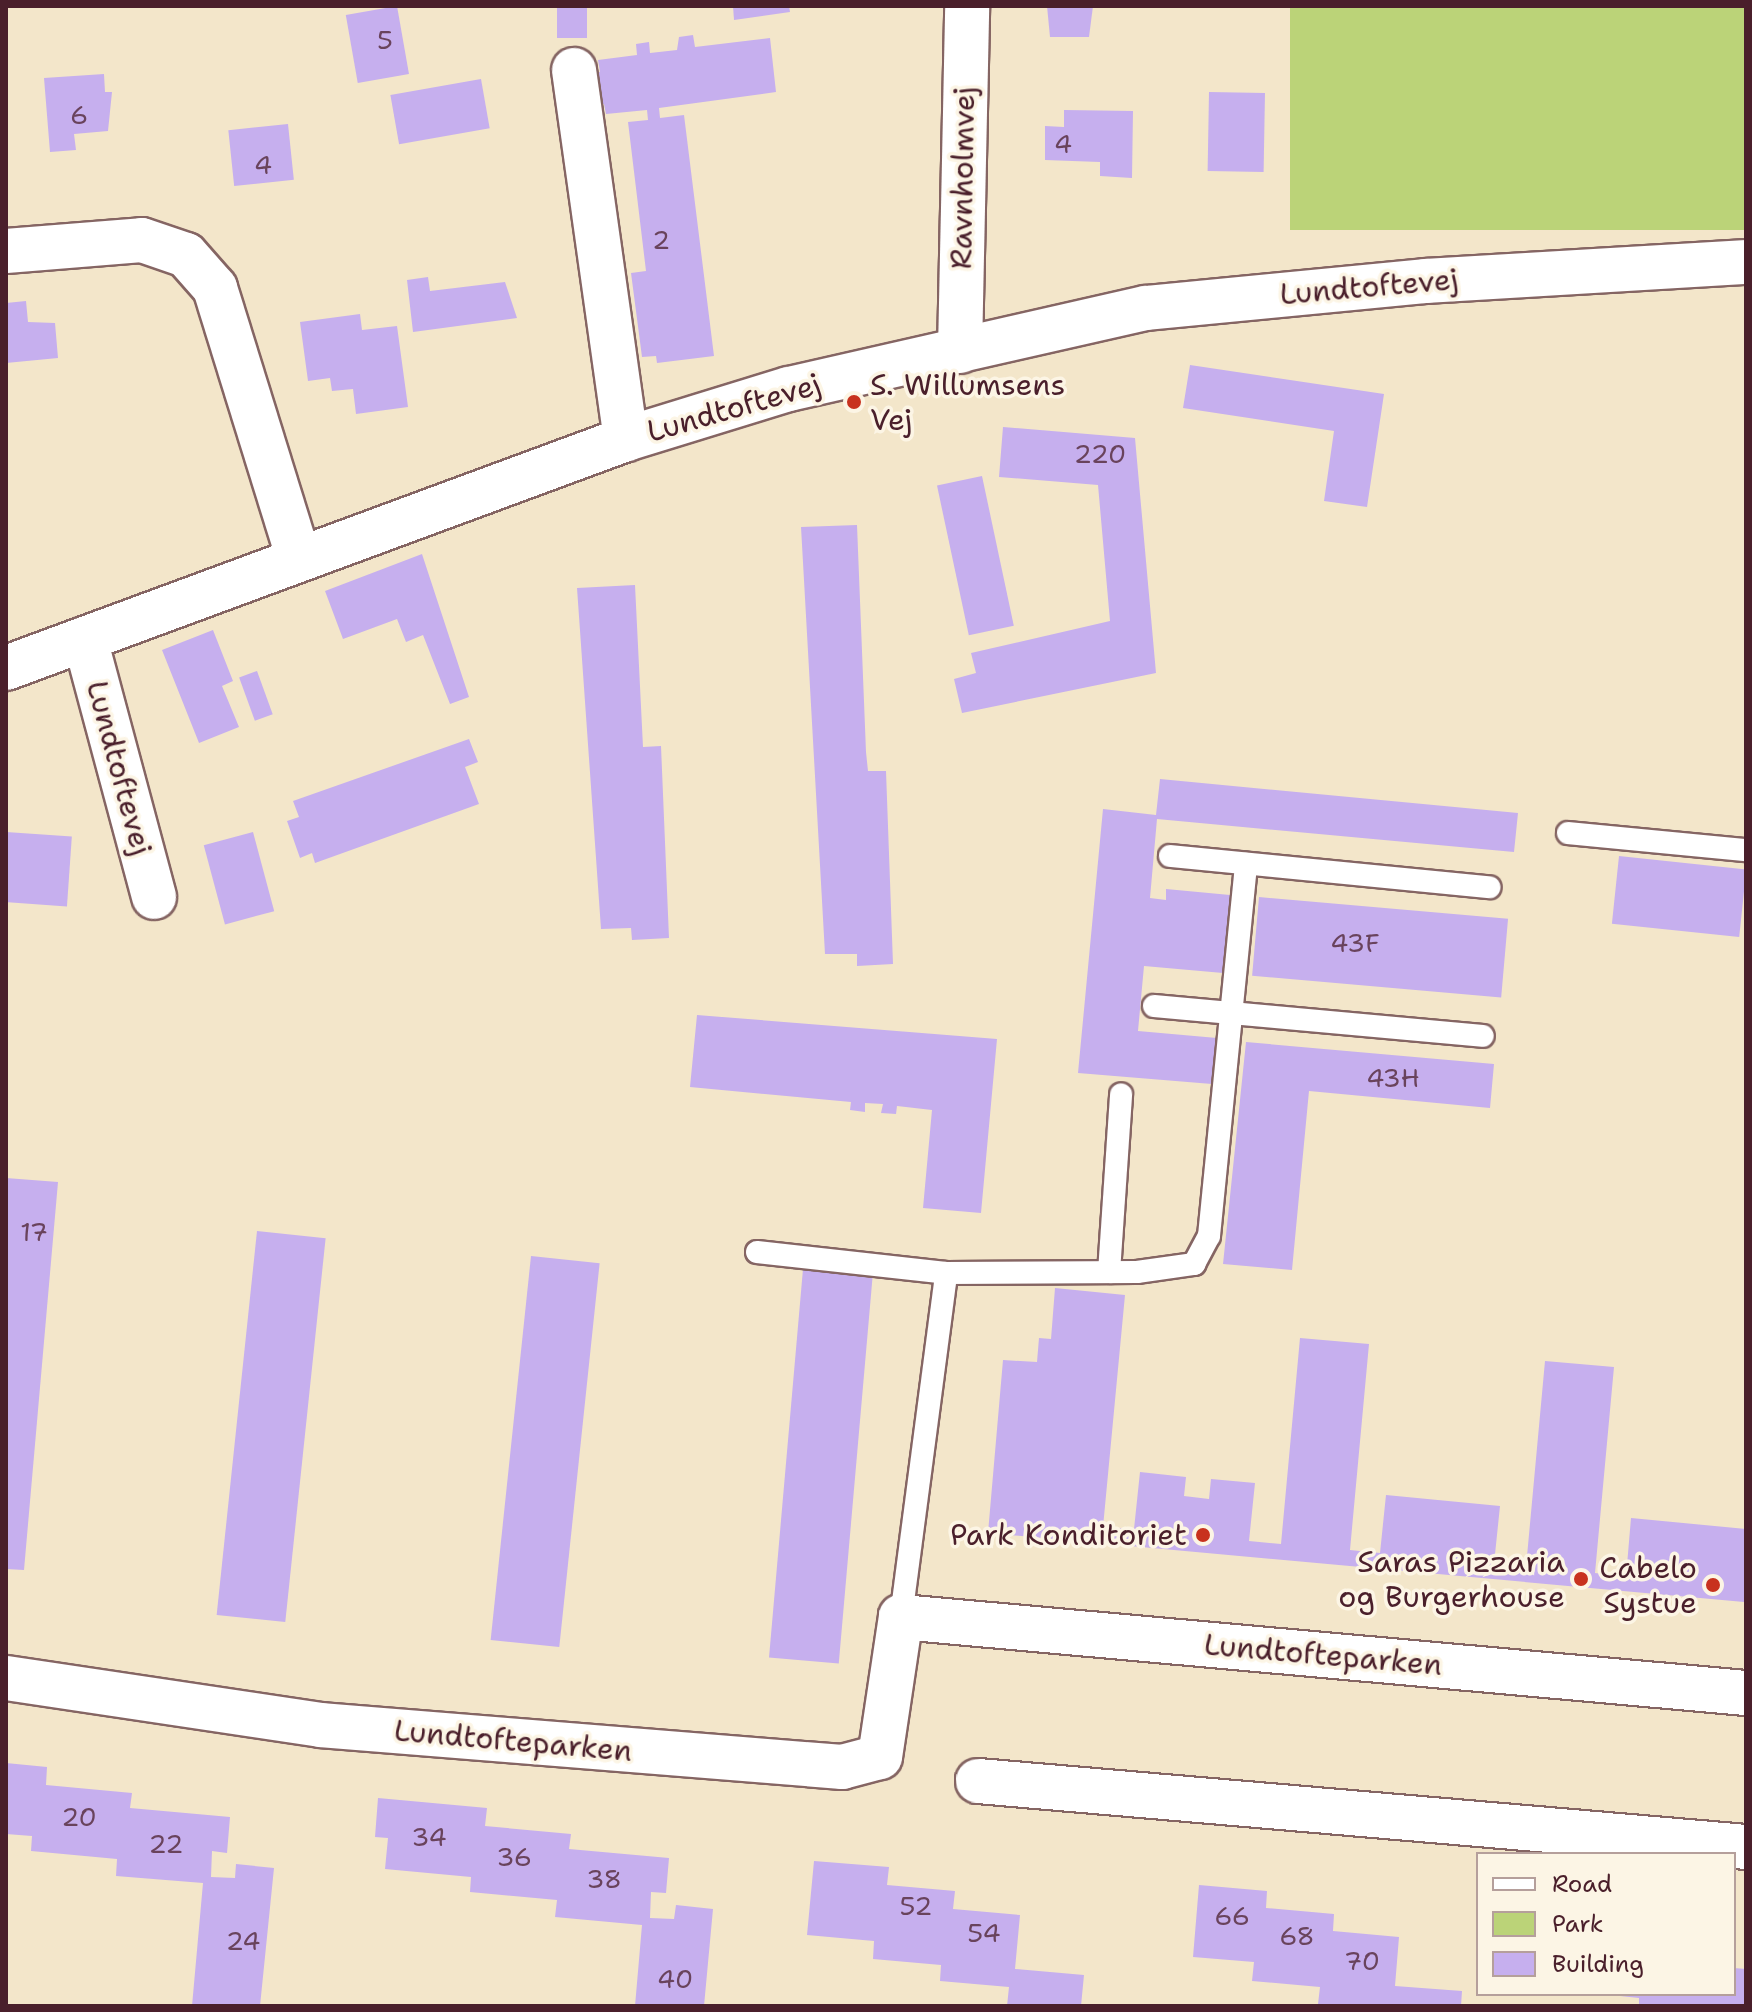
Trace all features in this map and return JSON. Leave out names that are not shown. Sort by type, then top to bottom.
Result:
[{"type":"street","name":"Ravnholmvej","points":[[960,351],[967,6]]},
{"type":"street","points":[[574,70],[626,439]]},
{"type":"street","points":[[6,251],[142,240],[186,255],[215,288],[299,559]]},
{"type":"street","name":"Lundtoftevej","points":[[6,668],[626,439],[789,389],[1146,308],[1426,281],[1746,262]]},
{"type":"street","name":"Lundtoftevej","points":[[85,639],[154,897]]},
{"type":"street","name":"Lundtofteparken","points":[[6,1678],[320,1725],[842,1767],[880,1757],[901,1617],[1746,1693]]},
{"type":"street","points":[[978,1781],[1746,1847]]},
{"type":"lane","points":[[1568,833],[1746,850]]},
{"type":"lane","points":[[1170,856],[1489,887]]},
{"type":"lane","points":[[757,1252],[946,1273],[1174,1270],[1204,1252],[1246,864]]},
{"type":"lane","points":[[1154,1006],[1483,1036]]},
{"type":"lane","points":[[1109,1272],[1121,1094]]},
{"type":"lane","name":"Lundtofteparken","points":[[901,1617],[946,1273]]},
{"type":"green space","points":[[1290,6],[1746,6],[1746,230],[1290,230]]},
{"type":"building","points":[[397,6],[409,74],[358,83],[346,15]]},
{"type":"building","points":[[557,6],[587,6],[587,38],[557,38]]},
{"type":"building","points":[[733,6],[789,6],[790,12],[734,20]]},
{"type":"building","points":[[1047,6],[1093,6],[1089,37],[1050,37]]},
{"type":"building","points":[[693,35],[695,47],[770,38],[776,92],[659,108],[660,118],[684,115],[714,356],[657,363],[656,356],[642,357],[631,273],[646,271],[628,122],[648,120],[647,110],[606,114],[604,104],[592,106],[588,73],[600,72],[598,60],[637,55],[636,44],[649,42],[650,53],[677,50],[679,37]]},
{"type":"building","points":[[104,74],[105,92],[112,92],[108,131],[74,134],[76,150],[50,152],[44,78]]},
{"type":"building","points":[[481,79],[490,128],[399,144],[390,95]]},
{"type":"building","points":[[1209,92],[1265,93],[1264,172],[1208,171]]},
{"type":"building","points":[[1064,110],[1133,111],[1132,178],[1100,176],[1100,162],[1045,160],[1045,126],[1064,127]]},
{"type":"building","points":[[288,124],[294,180],[234,186],[228,130]]},
{"type":"building","points":[[428,277],[430,291],[505,282],[517,318],[413,332],[407,280]]},
{"type":"building","points":[[26,301],[28,322],[55,323],[58,358],[6,363],[6,303]]},
{"type":"building","points":[[360,314],[362,330],[397,326],[408,407],[356,414],[353,389],[332,391],[330,378],[308,381],[300,322]]},
{"type":"building","points":[[1190,365],[1384,394],[1367,507],[1324,501],[1334,431],[1183,408]]},
{"type":"building","points":[[1003,427],[1135,438],[1156,673],[962,713],[954,679],[976,673],[971,653],[1110,621],[1098,485],[999,477]]},
{"type":"building","points":[[982,476],[1014,626],[969,635],[937,486]]},
{"type":"building","points":[[857,525],[866,752],[868,771],[886,771],[893,964],[857,966],[857,954],[825,954],[801,527]]},
{"type":"building","points":[[422,554],[469,697],[450,704],[423,635],[406,642],[397,619],[343,639],[325,591]]},
{"type":"building","points":[[635,585],[643,747],[661,746],[669,938],[632,940],[631,928],[601,929],[577,588]]},
{"type":"building","points":[[213,630],[233,681],[222,686],[239,727],[199,743],[162,650]]},
{"type":"building","points":[[257,671],[273,714],[255,721],[239,677]]},
{"type":"building","points":[[469,739],[478,762],[465,767],[479,804],[315,863],[312,853],[300,858],[287,821],[299,817],[293,801]]},
{"type":"building","points":[[1160,779],[1518,813],[1514,852],[1157,819],[1150,898],[1166,900],[1166,889],[1230,895],[1223,973],[1144,966],[1138,1031],[1217,1038],[1212,1084],[1078,1073],[1103,809],[1156,815]]},
{"type":"building","points":[[6,832],[72,837],[67,906],[6,902]]},
{"type":"building","points":[[253,832],[274,911],[225,924],[204,845]]},
{"type":"building","points":[[1619,856],[1746,869],[1739,937],[1612,924]]},
{"type":"building","points":[[1259,897],[1508,919],[1501,997],[1252,976]]},
{"type":"building","points":[[697,1015],[997,1039],[981,1213],[923,1208],[932,1110],[897,1106],[896,1114],[881,1113],[883,1104],[865,1103],[865,1112],[850,1110],[851,1102],[690,1087]]},
{"type":"building","points":[[1246,1042],[1494,1064],[1490,1108],[1309,1091],[1292,1270],[1223,1264]]},
{"type":"building","points":[[6,1178],[58,1182],[24,1570],[6,1569]]},
{"type":"building","points":[[257,1231],[326,1238],[285,1622],[217,1615]]},
{"type":"building","points":[[531,1256],[600,1263],[559,1647],[491,1640]]},
{"type":"building","points":[[803,1269],[873,1275],[839,1664],[769,1658]]},
{"type":"building","points":[[1055,1288],[1125,1295],[1103,1527],[1134,1529],[1140,1472],[1186,1477],[1184,1496],[1209,1499],[1211,1479],[1255,1483],[1249,1541],[1281,1544],[1300,1338],[1369,1344],[1350,1550],[1380,1553],[1386,1495],[1500,1506],[1494,1564],[1526,1567],[1545,1361],[1614,1367],[1595,1573],[1626,1577],[1631,1518],[1746,1529],[1744,1602],[988,1533],[1003,1360],[1037,1362],[1039,1338],[1051,1339]]},
{"type":"building","points":[[6,1763],[47,1767],[46,1785],[132,1793],[130,1808],[230,1817],[227,1853],[212,1851],[211,1877],[235,1878],[236,1864],[274,1868],[260,2006],[192,2006],[203,1883],[116,1876],[117,1859],[31,1851],[32,1836],[6,1834]]},
{"type":"building","points":[[378,1798],[487,1808],[485,1826],[571,1834],[569,1849],[669,1858],[666,1893],[651,1892],[650,1918],[674,1919],[676,1905],[713,1909],[704,2006],[635,2006],[642,1925],[555,1917],[557,1900],[470,1892],[471,1877],[385,1869],[388,1838],[375,1837]]},
{"type":"building","points":[[814,1861],[889,1867],[887,1885],[955,1891],[953,1909],[1020,1915],[1015,1969],[1084,1975],[1081,2006],[1007,2006],[1009,1987],[940,1981],[941,1965],[873,1959],[874,1941],[807,1935]]},
{"type":"building","points":[[1199,1885],[1267,1891],[1266,1908],[1334,1914],[1333,1931],[1399,1937],[1395,1986],[1462,1991],[1461,2006],[1318,2004],[1320,1987],[1252,1981],[1254,1962],[1193,1957]]},
{"type":"building","points":[[1736,1968],[1746,1969],[1746,2006],[1639,2006],[1639,1998],[1620,1996],[1736,1996]]},
{"type":"place","name":"S. Willumsens Vej","points":[[854,402]]},
{"type":"place","name":"Park Konditoriet","points":[[1203,1535]]},
{"type":"place","name":"Saras Pizzaria og Burgerhouse","points":[[1581,1579]]},
{"type":"place","name":"Cabelo Systue","points":[[1713,1585]]}]
